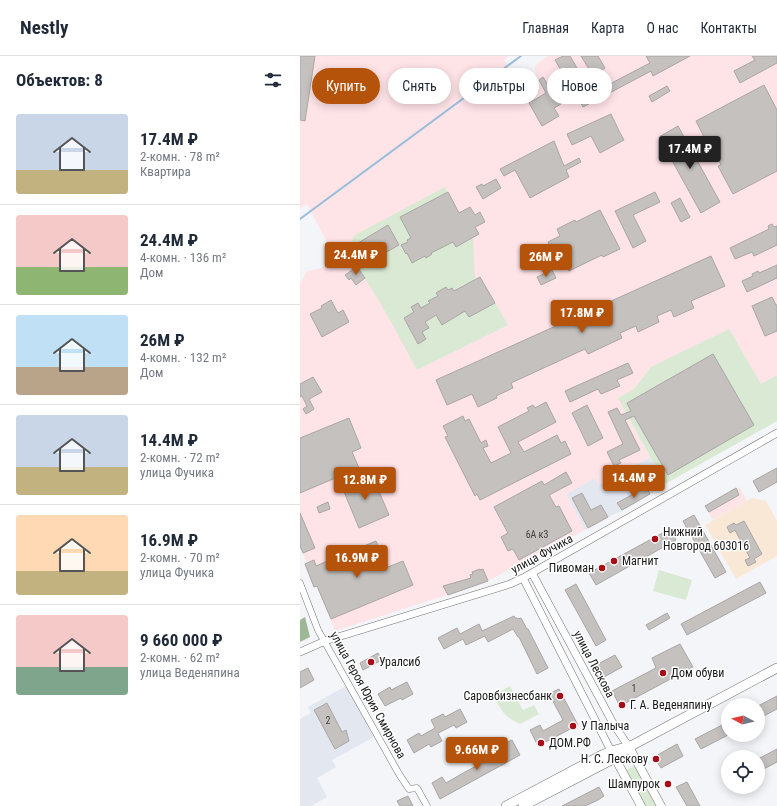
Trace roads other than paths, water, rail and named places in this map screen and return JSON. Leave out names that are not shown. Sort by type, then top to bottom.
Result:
[{"type":"main road","points":[[506,806],[629,747],[777,668]]},
{"type":"main road","name":"улица Лескова","points":[[629,747],[661,806]]},
{"type":"main road","points":[[524,806],[613,754]]},
{"type":"main road","name":"улица Лескова","points":[[613,754],[640,806]]},
{"type":"street","name":"улица Фучика","points":[[300,652],[326,642],[510,584],[532,573],[777,433]]},
{"type":"street","name":"улица Лескова","points":[[532,573],[614,725],[629,747]]},
{"type":"street","name":"улица Лескова","points":[[523,578],[613,754]]},
{"type":"street","name":"улица Героя Юрия Смирнова","points":[[300,584],[318,630],[404,782],[409,789],[417,788],[427,806]]},
{"type":"waterway","points":[[300,219],[521,56]]},
{"type":"place","name":"Нижний Новгород 603016","points":[[655,539]]},
{"type":"place","name":"Магнит","points":[[614,561]]},
{"type":"place","name":"Пивоман","points":[[602,568]]},
{"type":"place","name":"Уралсиб","points":[[371,662]]},
{"type":"place","name":"Дом обуви","points":[[663,673]]},
{"type":"place","name":"Саровбизнесбанк","points":[[560,696]]},
{"type":"place","name":"Г. А. Веденяпину","points":[[622,705]]},
{"type":"place","name":"У Палыча","points":[[573,726]]},
{"type":"place","name":"ДОМ.РФ","points":[[541,743]]},
{"type":"place","name":"Н. С. Лескову","points":[[656,759]]},
{"type":"place","name":"Шампурок","points":[[668,784]]}]
